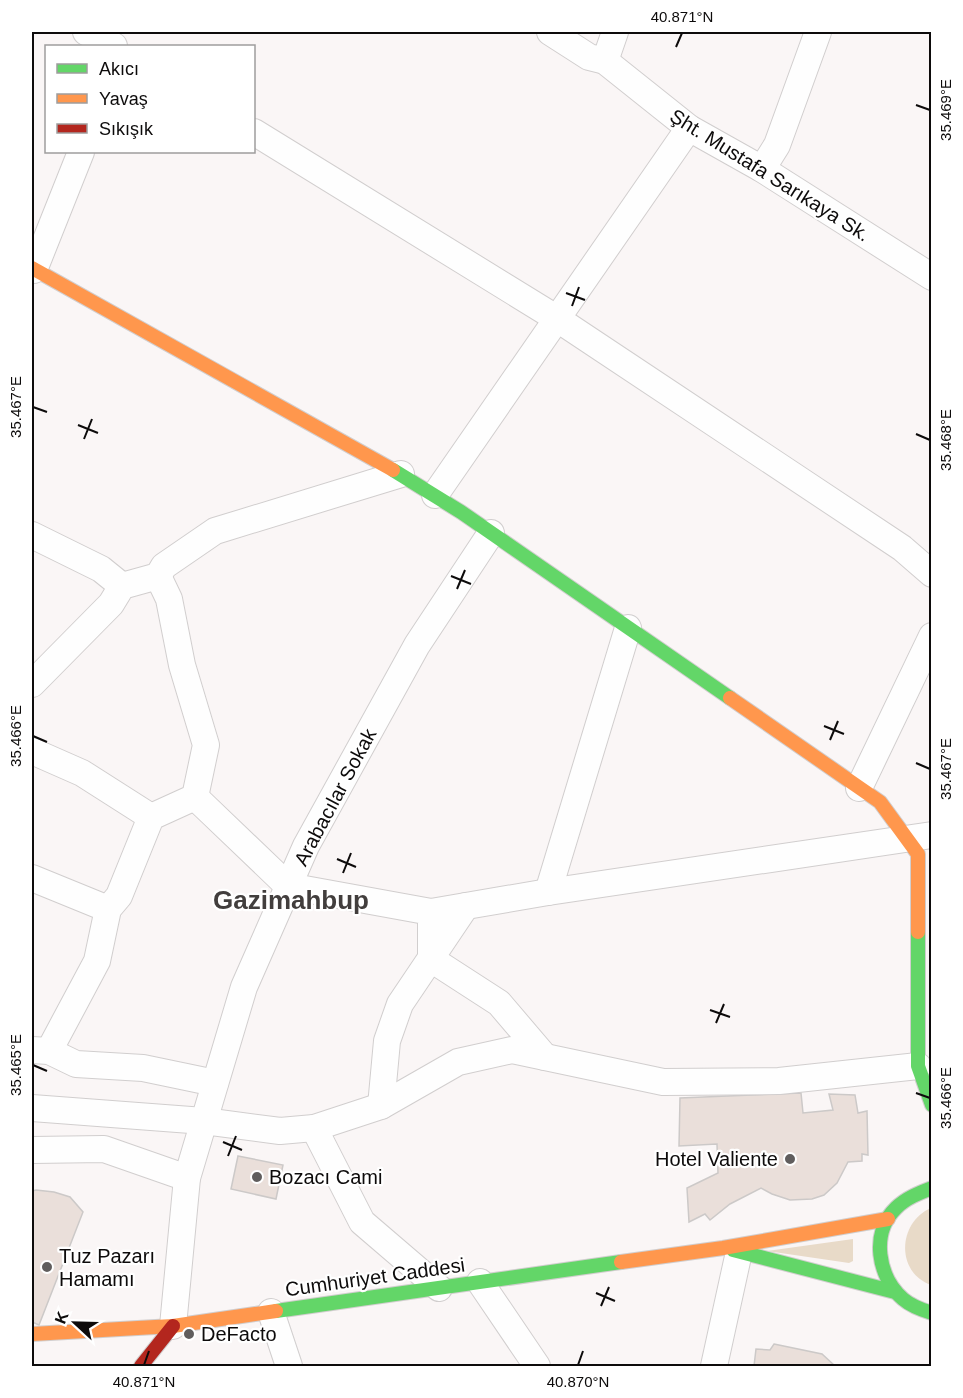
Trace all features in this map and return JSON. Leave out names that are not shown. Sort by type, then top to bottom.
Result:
[{"type":"street","points":[[86,32],[112,45]]},
{"type":"street","name":"Şht. Mustafa Sarıkaya Sk.","points":[[550,32],[590,57],[604,62],[689,128],[762,169],[932,277]]},
{"type":"street","points":[[604,62],[615,32]]},
{"type":"street","points":[[762,169],[777,145],[818,32]]},
{"type":"street","points":[[435,495],[689,128]]},
{"type":"street","points":[[255,133],[556,318],[902,548],[932,574]]},
{"type":"street","points":[[81,153],[33,269],[402,474],[435,495],[880,802],[919,837]]},
{"type":"street","points":[[32,684],[111,604],[122,586],[158,576],[164,566],[215,531],[402,474]]},
{"type":"street","name":"Arabacılar Sokak","points":[[173,1326],[187,1178],[244,987],[306,846],[417,645],[491,533]]},
{"type":"street","points":[[32,535],[101,569],[122,586]]},
{"type":"street","points":[[158,576],[169,599],[182,665],[206,745],[195,797]]},
{"type":"street","points":[[548,892],[628,628]]},
{"type":"street","points":[[859,788],[932,636]]},
{"type":"street","points":[[32,751],[82,773],[151,817]]},
{"type":"street","points":[[195,797],[288,886],[431,912],[548,892],[919,837]]},
{"type":"street","points":[[195,797],[151,817],[119,896],[108,909],[98,961],[40,1050],[76,1064],[142,1068],[215,1083]]},
{"type":"street","points":[[919,837],[918,1066],[932,1105]]},
{"type":"street","points":[[32,878],[108,909]]},
{"type":"street","points":[[381,1106],[387,1041],[400,1004],[466,906]]},
{"type":"street","points":[[431,912],[431,959]]},
{"type":"street","points":[[431,959],[499,1003],[545,1057]]},
{"type":"street","points":[[32,1108],[204,1121],[280,1131],[314,1128],[381,1106],[458,1062],[512,1050],[663,1082],[779,1081],[918,1066]]},
{"type":"street","points":[[314,1128],[362,1222],[439,1288]]},
{"type":"street","points":[[32,1150],[104,1149],[187,1178]]},
{"type":"street","points":[[930,1313],[910,1305],[895,1292],[884,1275],[880,1257],[881,1238],[888,1219],[900,1204],[915,1193],[932,1188]]},
{"type":"street","name":"Cumhuriyet Caddesi","points":[[32,1334],[173,1326],[480,1282],[731,1250],[888,1219]]},
{"type":"street","points":[[714,1366],[731,1250],[895,1292]]},
{"type":"street","points":[[480,1282],[537,1366]]},
{"type":"street","points":[[271,1312],[289,1366]]},
{"type":"street","points":[[141,1366],[173,1326]]},
{"type":"shaded area","points":[[931,1208],[931,1285],[919,1279],[911,1269],[906,1259],[905,1247],[912,1224]]},
{"type":"shaded area","points":[[853,1239],[853,1261],[849,1263],[767,1251]]},
{"type":"building","name":"Hotel Valiente","points":[[801,1093],[803,1113],[833,1110],[829,1094],[855,1095],[858,1113],[867,1111],[868,1155],[862,1154],[862,1161],[848,1162],[837,1183],[824,1195],[812,1199],[790,1200],[761,1188],[730,1204],[710,1220],[705,1214],[689,1222],[687,1188],[718,1173],[717,1144],[679,1146],[680,1098]]},
{"type":"building","name":"Bozacı Cami","points":[[238,1156],[283,1165],[276,1199],[231,1189]]},
{"type":"building","name":"Tuz Pazarı Hamamı","points":[[32,1191],[70,1197],[83,1212],[39,1325],[32,1322]]},
{"type":"building","points":[[774,1344],[822,1354],[835,1366],[754,1366],[756,1349],[770,1350]]},
{"type":"traffic: fast","points":[[393,470],[461,512],[730,698]]},
{"type":"traffic: fast","points":[[918,932],[918,1066],[932,1105]]},
{"type":"traffic: fast","points":[[932,1188],[908,1199],[896,1208],[888,1218],[880,1242],[883,1267],[894,1290],[910,1304],[932,1313]]},
{"type":"traffic: fast","points":[[733,1250],[895,1292]]},
{"type":"traffic: fast","points":[[276,1311],[621,1262]]},
{"type":"traffic: slow","points":[[32,268],[393,470]]},
{"type":"traffic: slow","points":[[730,698],[880,802],[918,854],[918,932]]},
{"type":"traffic: slow","points":[[621,1262],[723,1248],[888,1219]]},
{"type":"traffic: slow","points":[[32,1334],[173,1326],[276,1311]]},
{"type":"traffic: jam","points":[[141,1366],[173,1326]]},
{"type":"place","name":"Hotel Valiente","points":[[790,1159]]},
{"type":"place","name":"Bozacı Cami","points":[[257,1177]]},
{"type":"place","name":"Tuz Pazarı Hamamı","points":[[47,1267]]},
{"type":"place","name":"DeFacto","points":[[189,1334]]},
{"type":"district","name":"Gazimahbup","points":[[291,900]]}]
